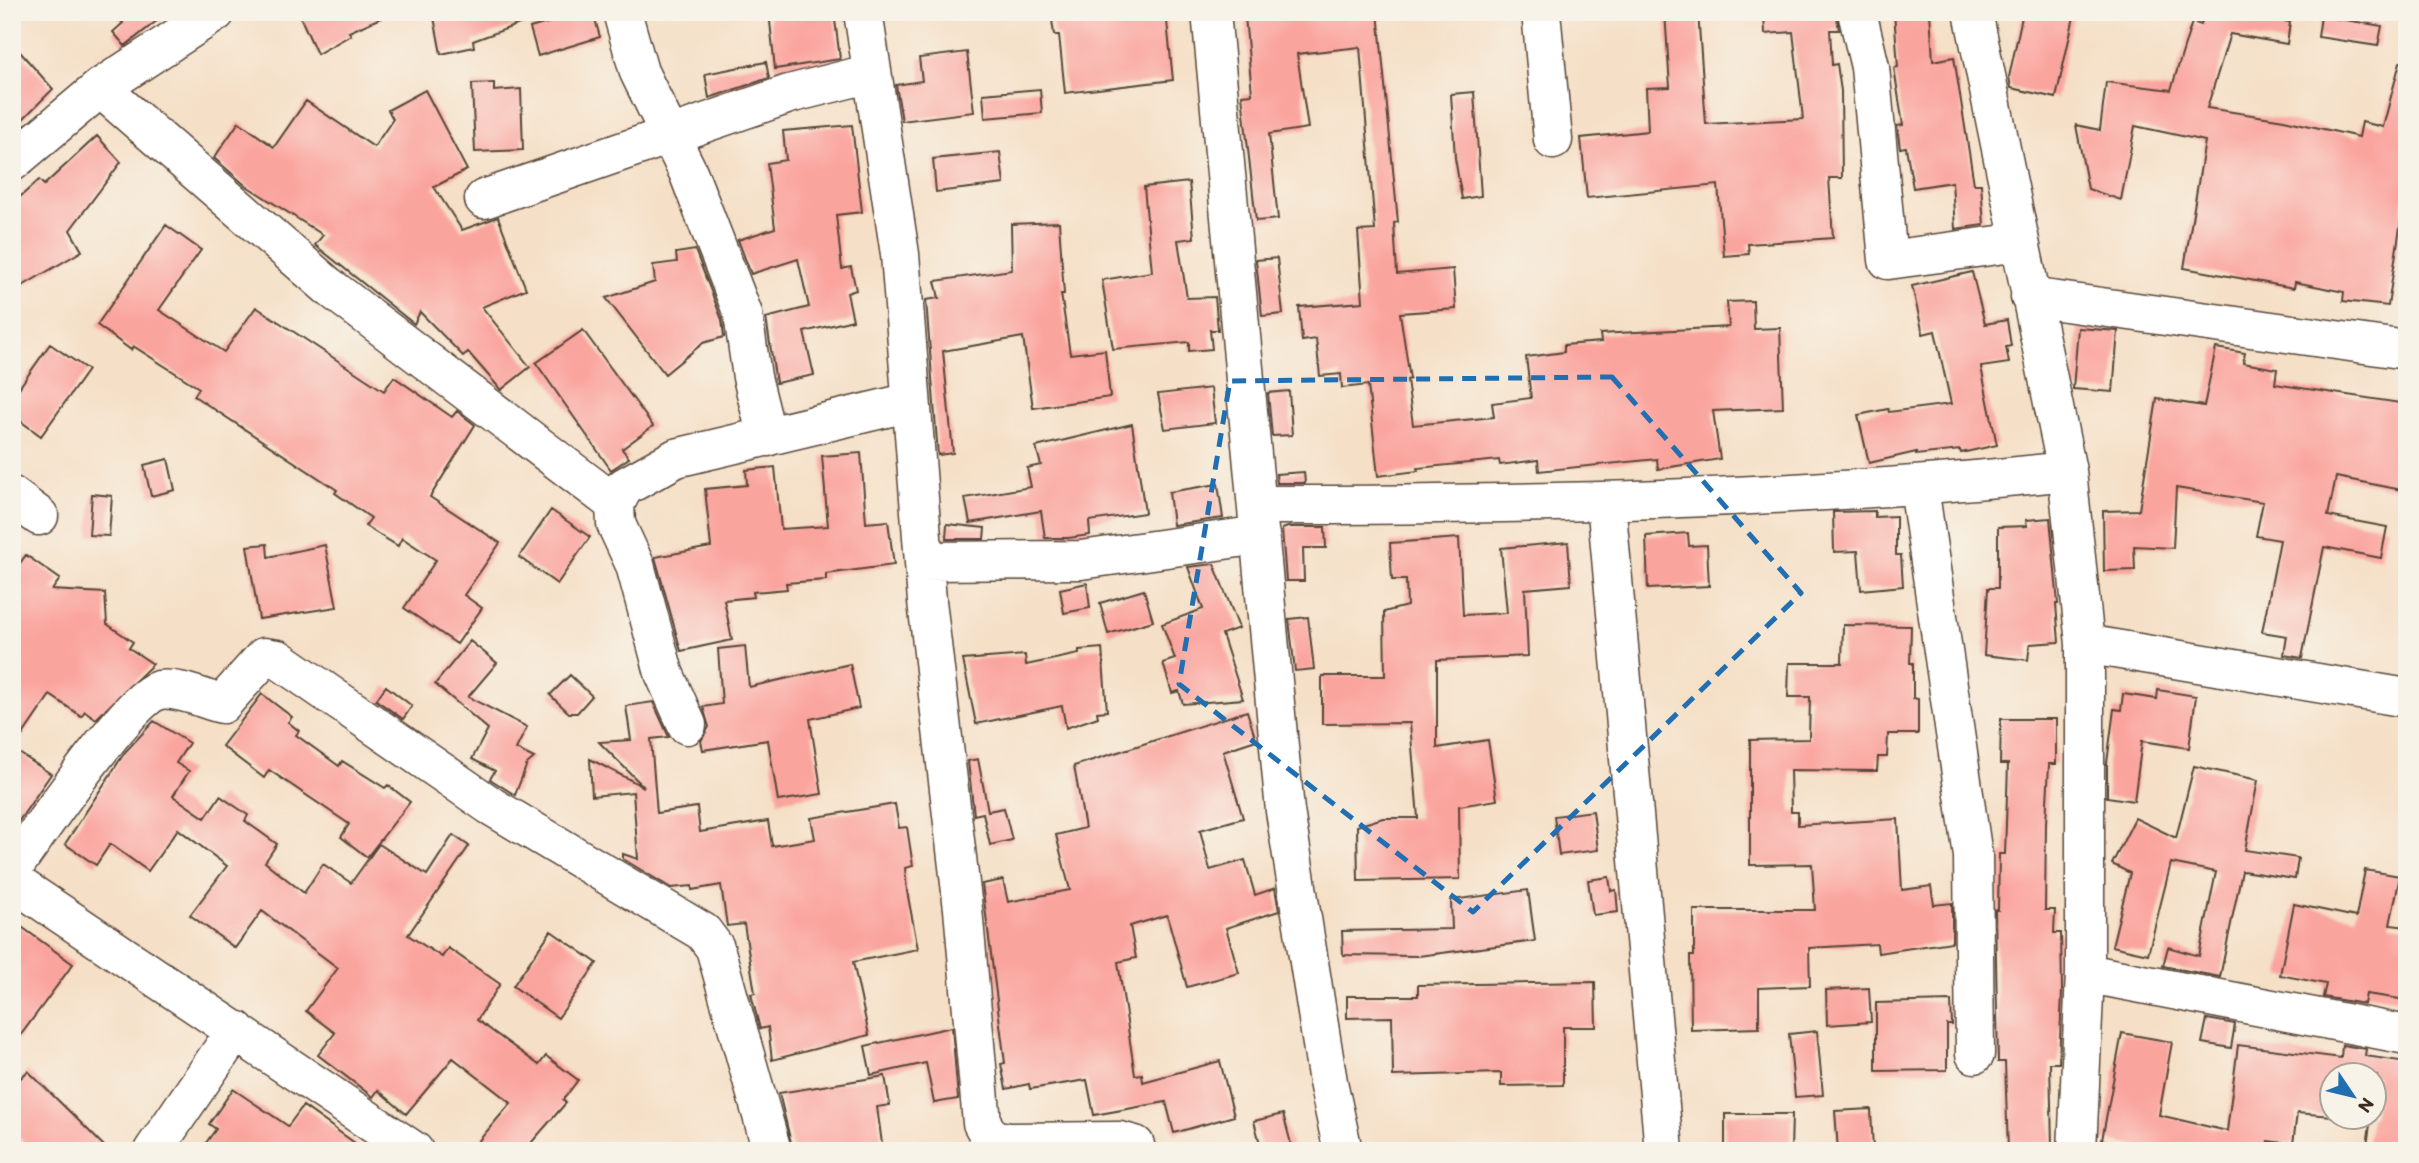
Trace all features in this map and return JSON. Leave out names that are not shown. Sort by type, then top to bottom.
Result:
[{"type":"street","points":[[12,162],[100,88],[216,12]]},
{"type":"street","points":[[622,12],[639,72],[688,172],[743,314],[752,377],[767,437]]},
{"type":"street","points":[[863,12],[900,254],[924,561],[963,909],[982,1123],[992,1139],[1009,1142],[1120,1141],[1135,1145],[1135,1151]]},
{"type":"street","points":[[1211,12],[1285,811],[1328,1082],[1343,1151]]},
{"type":"street","points":[[1541,12],[1553,140]]},
{"type":"street","points":[[1857,12],[1870,67],[1888,260],[2020,242]]},
{"type":"street","points":[[1973,12],[2067,471],[2085,644],[2085,973],[2077,1151]]},
{"type":"street","points":[[484,199],[789,94],[872,73]]},
{"type":"street","points":[[100,88],[328,286],[615,504]]},
{"type":"street","points":[[2030,296],[2407,350]]},
{"type":"street","points":[[687,724],[664,673],[635,565],[616,524],[615,504],[624,487],[676,458],[911,402]]},
{"type":"street","points":[[924,561],[1081,560],[1258,520],[1919,486],[2067,471]]},
{"type":"street","points":[[1919,486],[1973,856],[1975,1054]]},
{"type":"street","points":[[1605,501],[1664,1151]]},
{"type":"street","points":[[2085,644],[2407,698]]},
{"type":"street","points":[[12,869],[105,743],[145,697],[156,690],[171,690],[222,704],[264,657],[278,659],[491,806],[703,932],[715,948],[772,1151]]},
{"type":"street","points":[[12,881],[414,1151]]},
{"type":"street","points":[[2085,973],[2407,1035]]},
{"type":"street","points":[[153,1151],[236,1030]]},
{"type":"highlighted area","points":[[1612,377],[1801,593],[1473,912],[1179,684],[1230,381]]},
{"type":"building","points":[[113,12],[168,12],[125,46],[113,32],[123,23]]},
{"type":"building","points":[[298,12],[394,12],[349,32],[351,35],[317,54]]},
{"type":"building","points":[[433,12],[544,12],[544,15],[473,41],[474,47],[441,54]]},
{"type":"building","points":[[584,12],[593,12],[600,37],[538,56],[530,28]]},
{"type":"building","points":[[769,12],[834,12],[840,59],[775,69]]},
{"type":"building","points":[[1051,12],[1166,12],[1173,80],[1065,93],[1059,35],[1054,35]]},
{"type":"building","points":[[1282,12],[1378,12],[1398,222],[1394,223],[1397,274],[1453,269],[1456,309],[1400,313],[1410,379],[1407,380],[1413,425],[1494,417],[1492,403],[1531,398],[1526,357],[1564,352],[1564,345],[1601,342],[1600,334],[1729,327],[1727,302],[1753,301],[1754,329],[1780,328],[1783,408],[1713,411],[1720,459],[1658,469],[1657,459],[1539,471],[1538,460],[1500,465],[1499,460],[1417,468],[1418,471],[1378,476],[1368,385],[1342,388],[1341,374],[1320,376],[1316,339],[1302,341],[1299,307],[1363,302],[1358,231],[1375,230],[1360,47],[1297,54],[1308,128],[1269,134],[1278,219],[1256,221],[1242,95],[1252,94],[1245,16]]},
{"type":"building","points":[[1665,12],[1698,12],[1706,124],[1803,119],[1793,32],[1765,34],[1764,12],[1836,12],[1839,30],[1830,30],[1832,65],[1837,64],[1841,91],[1842,178],[1829,178],[1833,238],[1748,244],[1749,254],[1724,256],[1718,185],[1587,198],[1581,138],[1648,131],[1646,88],[1670,87]]},
{"type":"building","points":[[1894,12],[1930,12],[1933,61],[1954,57],[1974,184],[1981,184],[1984,225],[1955,229],[1952,182],[1913,188],[1906,147],[1900,148],[1897,126],[1903,125],[1894,68],[1898,67]]},
{"type":"building","points":[[2023,12],[2075,12],[2056,98],[2011,88],[2009,77]]},
{"type":"building","points":[[2204,12],[2228,12],[2290,22],[2287,44],[2230,34],[2207,108],[2284,120],[2359,137],[2362,122],[2383,127],[2400,62],[2407,63],[2407,181],[2388,306],[2343,301],[2344,292],[2295,282],[2294,288],[2184,268],[2205,141],[2135,126],[2121,200],[2088,189],[2076,125],[2100,130],[2106,82],[2171,90],[2192,22],[2201,25]]},
{"type":"building","points":[[2321,16],[2382,26],[2378,46],[2318,37]]},
{"type":"building","points":[[12,43],[53,89],[12,130]]},
{"type":"building","points":[[967,52],[974,112],[902,121],[896,85],[922,81],[919,58]]},
{"type":"building","points":[[766,62],[769,78],[709,98],[705,74]]},
{"type":"building","points":[[494,83],[494,91],[521,89],[523,150],[475,152],[472,84]]},
{"type":"building","points":[[1040,89],[1042,113],[985,118],[983,94]]},
{"type":"building","points":[[425,90],[467,170],[434,187],[462,230],[498,217],[526,289],[482,307],[530,367],[501,390],[468,352],[463,356],[420,312],[414,324],[315,245],[323,235],[245,185],[214,158],[239,122],[274,147],[306,101],[374,147],[393,119],[388,110]]},
{"type":"building","points":[[1474,92],[1481,196],[1462,199],[1455,158],[1451,94]]},
{"type":"building","points":[[852,125],[862,212],[836,215],[842,269],[851,267],[856,290],[847,293],[853,320],[804,332],[814,375],[776,383],[766,318],[809,307],[798,259],[751,274],[738,240],[775,228],[767,163],[786,160],[783,131]]},
{"type":"building","points":[[97,136],[121,162],[70,230],[82,251],[12,292],[12,204],[39,180],[44,185]]},
{"type":"building","points":[[1000,152],[1004,184],[936,192],[933,159]]},
{"type":"building","points":[[1189,182],[1194,238],[1178,240],[1187,298],[1215,297],[1218,330],[1210,330],[1212,349],[1189,351],[1189,342],[1113,349],[1102,280],[1152,272],[1144,187]]},
{"type":"building","points":[[1059,222],[1064,294],[1061,294],[1070,354],[1105,350],[1110,397],[1033,408],[1023,337],[943,351],[953,453],[938,455],[926,300],[939,298],[935,281],[1012,270],[1011,224]]},
{"type":"building","points":[[166,225],[201,250],[159,310],[224,352],[256,307],[384,391],[394,377],[452,417],[457,411],[475,425],[430,497],[500,543],[464,595],[482,608],[457,644],[404,608],[436,560],[402,538],[398,546],[365,526],[371,518],[335,493],[337,490],[194,396],[199,388],[133,346],[131,350],[97,325]]},
{"type":"building","points":[[695,250],[722,320],[724,337],[703,343],[665,374],[606,298],[655,282],[653,265],[677,262],[676,253]]},
{"type":"building","points":[[1277,258],[1283,314],[1262,316],[1256,260]]},
{"type":"building","points":[[1972,272],[1985,324],[2007,320],[2011,346],[2006,347],[2009,363],[1981,367],[1997,445],[1961,453],[1960,450],[1916,455],[1916,452],[1869,463],[1858,415],[1888,409],[1889,412],[1951,404],[1935,331],[1923,334],[1912,286]]},
{"type":"building","points":[[2078,328],[2118,331],[2113,392],[2073,389]]},
{"type":"building","points":[[583,330],[653,426],[622,449],[629,458],[611,470],[536,363]]},
{"type":"building","points":[[50,344],[88,370],[41,436],[12,415],[12,398]]},
{"type":"building","points":[[2216,348],[2245,353],[2243,363],[2277,369],[2275,384],[2407,404],[2407,491],[2336,477],[2328,516],[2387,527],[2381,558],[2324,547],[2302,658],[2284,655],[2287,636],[2262,632],[2280,540],[2256,536],[2263,502],[2176,488],[2173,548],[2134,546],[2135,570],[2104,571],[2103,511],[2139,510],[2157,399],[2204,406]]},
{"type":"building","points":[[1211,388],[1215,423],[1165,429],[1158,394]]},
{"type":"building","points":[[1289,391],[1292,435],[1272,436],[1268,393]]},
{"type":"building","points":[[1132,424],[1145,513],[1089,521],[1090,535],[1068,538],[1045,538],[1041,511],[970,523],[965,498],[1031,487],[1027,468],[1041,465],[1036,447]]},
{"type":"building","points":[[861,453],[866,523],[888,521],[894,565],[826,574],[826,580],[786,583],[787,589],[753,592],[754,597],[724,600],[732,640],[681,651],[655,557],[711,547],[705,489],[747,485],[746,470],[775,467],[781,529],[828,526],[822,456]]},
{"type":"building","points":[[168,459],[175,490],[151,496],[144,465]]},
{"type":"building","points":[[1304,472],[1305,483],[1277,483],[1276,474]]},
{"type":"building","points":[[1218,484],[1223,518],[1173,525],[1169,492]]},
{"type":"building","points":[[92,494],[112,496],[109,536],[89,535]]},
{"type":"building","points":[[551,510],[590,537],[557,584],[519,557]]},
{"type":"building","points":[[1875,511],[1875,517],[1896,516],[1896,555],[1901,555],[1903,586],[1861,590],[1858,551],[1834,552],[1833,512]]},
{"type":"building","points":[[2050,518],[2059,642],[2030,644],[2028,660],[1984,655],[1988,588],[1998,588],[1998,527],[2027,526],[2026,520]]},
{"type":"building","points":[[947,524],[985,528],[984,539],[946,539]]},
{"type":"building","points":[[1325,527],[1326,548],[1303,548],[1304,581],[1286,581],[1282,529]]},
{"type":"building","points":[[1688,533],[1689,546],[1707,545],[1709,586],[1648,589],[1646,536]]},
{"type":"building","points":[[1459,538],[1463,615],[1507,613],[1501,548],[1568,542],[1571,585],[1525,589],[1528,656],[1437,660],[1437,748],[1488,740],[1497,800],[1459,806],[1460,879],[1358,881],[1357,826],[1383,818],[1418,818],[1410,723],[1322,724],[1322,676],[1385,676],[1384,612],[1407,606],[1406,580],[1392,580],[1390,543]]},
{"type":"building","points":[[267,544],[268,557],[325,545],[337,607],[259,619],[247,546]]},
{"type":"building","points":[[26,555],[60,579],[52,590],[105,593],[107,624],[133,642],[129,648],[153,664],[96,719],[85,711],[81,716],[50,695],[13,749],[51,774],[12,831],[12,574]]},
{"type":"building","points":[[1214,564],[1239,628],[1222,634],[1243,699],[1183,704],[1179,691],[1172,693],[1163,663],[1175,659],[1162,624],[1203,609],[1188,567]]},
{"type":"building","points":[[1087,583],[1090,608],[1064,613],[1060,589]]},
{"type":"building","points":[[1144,590],[1153,621],[1108,634],[1100,603]]},
{"type":"building","points":[[1308,617],[1314,669],[1295,671],[1289,619]]},
{"type":"building","points":[[1843,625],[1911,626],[1910,663],[1913,663],[1913,698],[1918,699],[1918,734],[1888,734],[1887,757],[1878,757],[1877,771],[1790,770],[1791,812],[1798,812],[1798,825],[1898,819],[1902,890],[1931,886],[1934,905],[1952,903],[1952,942],[1878,953],[1877,944],[1809,948],[1810,986],[1759,988],[1759,1028],[1691,1030],[1690,956],[1694,956],[1694,910],[1815,910],[1812,864],[1750,865],[1750,740],[1809,739],[1810,697],[1788,697],[1789,663],[1842,663]]},
{"type":"building","points":[[470,641],[497,663],[468,697],[527,727],[516,749],[534,758],[527,764],[515,795],[490,779],[495,771],[472,759],[488,729],[435,684]]},
{"type":"building","points":[[745,646],[749,687],[850,664],[859,708],[810,719],[822,794],[778,801],[768,740],[703,750],[701,741],[709,727],[703,707],[722,704],[718,649]]},
{"type":"building","points":[[1102,648],[1107,711],[1097,712],[1098,717],[1066,728],[1062,706],[976,724],[963,660],[1025,655],[1026,665],[1079,654],[1079,650]]},
{"type":"building","points":[[570,675],[592,696],[577,713],[569,713],[550,695]]},
{"type":"building","points":[[386,686],[412,706],[403,719],[376,700]]},
{"type":"building","points":[[2158,690],[2196,696],[2189,748],[2142,741],[2134,801],[2107,797],[2107,763],[2114,709],[2121,710],[2123,694],[2157,699]]},
{"type":"building","points":[[262,694],[292,717],[288,722],[299,731],[296,735],[339,766],[342,761],[385,788],[388,785],[410,802],[367,857],[341,837],[349,824],[269,770],[264,778],[222,746]]},
{"type":"building","points":[[653,702],[669,737],[651,739],[657,813],[697,807],[700,832],[768,821],[772,846],[815,839],[811,818],[895,804],[899,828],[907,827],[913,866],[905,868],[907,891],[918,949],[853,962],[869,1035],[772,1060],[768,1027],[760,1029],[751,994],[755,993],[744,924],[727,926],[721,885],[692,890],[692,886],[671,888],[623,859],[623,854],[638,859],[633,792],[592,796],[590,759],[644,787],[599,742],[631,740],[626,706]]},
{"type":"building","points":[[1247,711],[1256,740],[1223,751],[1243,818],[1200,830],[1210,870],[1245,860],[1255,895],[1275,888],[1279,911],[1226,928],[1239,973],[1187,987],[1167,915],[1130,926],[1136,958],[1118,962],[1135,1075],[1142,1074],[1143,1082],[1220,1061],[1234,1116],[1174,1133],[1166,1102],[1094,1115],[1087,1080],[1030,1089],[1029,1084],[1006,1089],[982,884],[1003,880],[1008,902],[1070,890],[1056,835],[1085,828],[1074,766]]},
{"type":"building","points":[[2001,719],[2056,719],[2056,764],[2049,764],[2045,910],[2055,910],[2054,933],[2061,933],[2062,991],[2059,1063],[2050,1063],[2052,1145],[2044,1145],[2044,1151],[2008,1151],[2005,1062],[1998,1062],[1995,910],[1998,910],[1999,854],[2005,854],[2008,764],[2000,764]]},
{"type":"building","points":[[154,721],[189,743],[176,763],[189,771],[173,796],[205,818],[220,796],[248,815],[245,821],[277,844],[265,862],[304,893],[323,864],[351,883],[379,844],[427,875],[453,835],[469,846],[408,935],[442,957],[448,948],[500,984],[477,1020],[539,1065],[546,1056],[578,1080],[563,1100],[566,1103],[524,1151],[470,1151],[511,1103],[453,1058],[406,1114],[378,1090],[373,1097],[318,1055],[335,1033],[306,1011],[338,968],[262,911],[235,948],[190,915],[227,866],[178,829],[148,871],[110,844],[96,865],[65,844],[125,752]]},
{"type":"building","points":[[978,759],[988,811],[1004,808],[1012,840],[990,845],[983,813],[974,815],[968,761]]},
{"type":"building","points":[[2194,766],[2258,780],[2245,850],[2298,858],[2295,879],[2242,871],[2220,977],[2163,966],[2168,947],[2199,956],[2216,872],[2171,863],[2148,954],[2112,946],[2130,873],[2112,864],[2135,818],[2176,838]]},
{"type":"building","points":[[1593,811],[1598,850],[1559,855],[1554,816]]},
{"type":"building","points":[[2365,870],[2400,876],[2390,925],[2407,927],[2407,1000],[2366,994],[2364,1004],[2323,997],[2326,984],[2280,975],[2294,904],[2356,917]]},
{"type":"building","points":[[1609,877],[1611,891],[1616,890],[1618,912],[1593,915],[1588,880]]},
{"type":"building","points":[[1528,890],[1535,941],[1418,956],[1343,955],[1342,931],[1452,929],[1451,900]]},
{"type":"building","points":[[12,920],[73,964],[12,1047]]},
{"type":"building","points":[[551,931],[597,963],[558,1018],[513,986]]},
{"type":"building","points":[[1595,982],[1596,1027],[1563,1027],[1563,1085],[1501,1086],[1501,1073],[1393,1076],[1392,1017],[1347,1018],[1347,996],[1418,996],[1418,985]]},
{"type":"building","points":[[1869,988],[1871,1022],[1827,1025],[1826,990]]},
{"type":"building","points":[[1951,1001],[1952,1025],[1947,1025],[1947,1070],[1876,1071],[1876,1003]]},
{"type":"building","points":[[2207,1019],[2235,1024],[2231,1048],[2202,1043]]},
{"type":"building","points":[[952,1027],[958,1099],[934,1103],[926,1063],[871,1075],[865,1046]]},
{"type":"building","points":[[1817,1031],[1823,1095],[1795,1097],[1789,1034]]},
{"type":"building","points":[[2122,1033],[2172,1042],[2159,1115],[2227,1131],[2238,1045],[2341,1058],[2342,1045],[2366,1049],[2365,1056],[2407,1062],[2407,1151],[2367,1146],[2369,1132],[2388,1132],[2388,1062],[2318,1062],[2318,1115],[2297,1113],[2293,1144],[2267,1141],[2275,1143],[2274,1151],[2164,1151],[2102,1140]]},
{"type":"building","points":[[28,1071],[109,1151],[32,1151],[12,1131],[12,1086]]},
{"type":"building","points":[[885,1076],[890,1105],[877,1107],[883,1151],[793,1151],[779,1093]]},
{"type":"building","points":[[233,1089],[288,1126],[303,1106],[366,1151],[200,1151],[216,1129],[209,1124]]},
{"type":"building","points":[[1871,1109],[1873,1151],[1838,1151],[1835,1111]]},
{"type":"building","points":[[1283,1114],[1293,1151],[1262,1151],[1254,1121]]},
{"type":"building","points":[[1725,1114],[1792,1114],[1791,1151],[1725,1151]]}]
